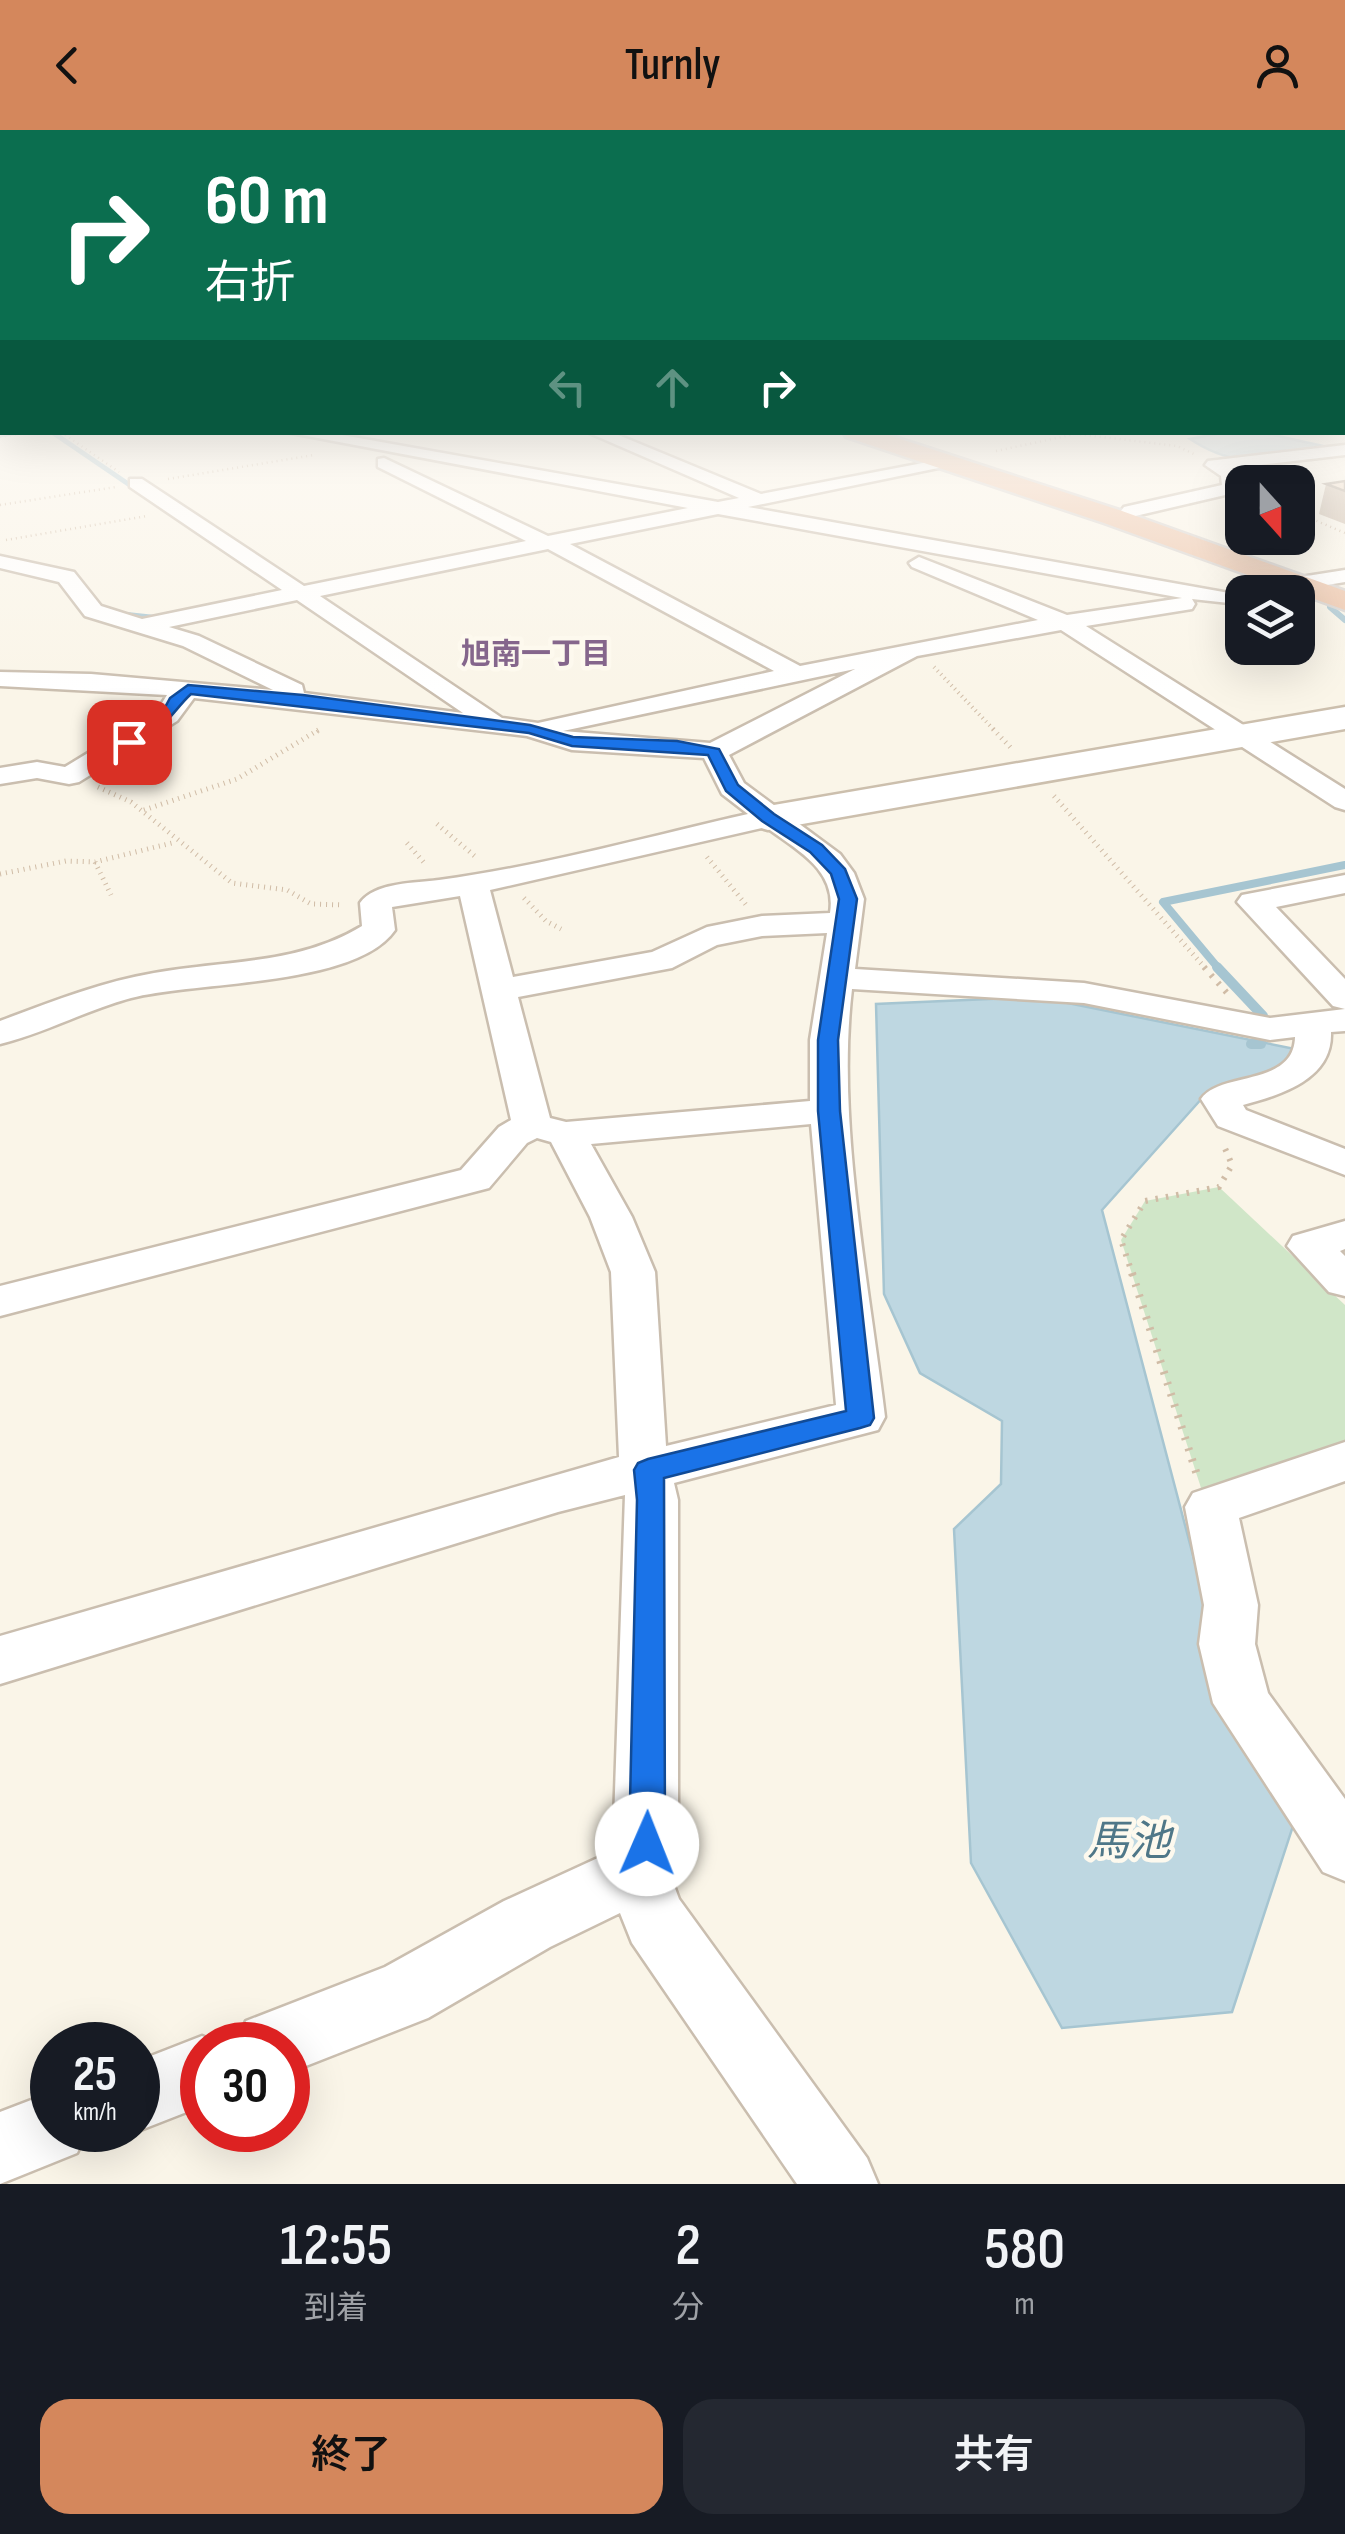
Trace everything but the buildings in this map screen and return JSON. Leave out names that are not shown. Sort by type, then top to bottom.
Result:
[{"type":"highway","points":[[1080,501],[1329,582]]},
{"type":"highway","points":[[1096,501],[1329,582],[1345,601]]},
{"type":"street","points":[[163,501],[498,725]]},
{"type":"street","points":[[468,501],[795,673]]},
{"type":"street","points":[[673,501],[1225,593]]},
{"type":"street","points":[[144,625],[755,501]]},
{"type":"street","points":[[762,501],[1066,623],[1345,801]]},
{"type":"street","points":[[1131,511],[1176,501]]},
{"type":"street","points":[[0,562],[66,577],[93,611],[190,641],[298,692],[303,700]]},
{"type":"street","points":[[530,729],[914,649],[1225,597]]},
{"type":"street","points":[[0,679],[92,681],[303,700],[530,729],[572,742],[677,746],[714,752],[914,649]]},
{"type":"street","points":[[0,776],[37,770],[69,776],[168,716],[175,701],[188,690]]},
{"type":"street","points":[[0,1033],[112,992],[156,982],[251,973],[363,942],[379,930],[376,903],[392,896],[473,885],[690,838],[728,824],[1345,718]]},
{"type":"street","points":[[0,1660],[558,1492],[860,1418],[829,1111],[828,1040],[848,899],[829,860],[732,788],[714,752]]},
{"type":"street","points":[[1339,986],[1254,902],[1345,884]]},
{"type":"street","points":[[473,885],[500,990],[549,1130],[611,1216],[633,1272],[642,1450],[652,1500],[647,1844],[637,1872],[655,1920],[841,2184]]},
{"type":"street","points":[[500,990],[590,970],[660,961],[708,937],[762,926],[847,922]]},
{"type":"street","points":[[837,978],[1084,993],[1270,1029],[1329,1024]]},
{"type":"street","points":[[1329,1024],[1312,1055],[1286,1078],[1220,1099],[1232,1118],[1345,1163]]},
{"type":"street","points":[[0,1301],[475,1179],[513,1135],[829,1111]]},
{"type":"street","points":[[1345,1235],[1308,1246],[1345,1281]]},
{"type":"street","points":[[1338,1830],[1242,1703],[1227,1644],[1231,1605],[1211,1507],[1345,1462]]},
{"type":"street","points":[[310,2030],[404,1994],[527,1924],[637,1872]]},
{"type":"street","points":[[0,2148],[30,2136]]},
{"type":"path","points":[[0,505],[27,501]]},
{"type":"path","points":[[0,541],[178,510]]},
{"type":"path","points":[[1315,520],[1345,532]]},
{"type":"path","points":[[914,649],[1033,772],[1250,1019],[1249,1025]]},
{"type":"path","points":[[142,811],[238,782],[276,761],[352,706]]},
{"type":"path","points":[[69,776],[131,802],[232,883],[287,890],[310,904],[376,903]]},
{"type":"path","points":[[690,838],[762,926]]},
{"type":"path","points":[[0,874],[66,860],[95,862],[178,842]]},
{"type":"path","points":[[95,862],[111,895]]},
{"type":"path","points":[[1211,1507],[1202,1491],[1121,1240],[1145,1201],[1218,1187],[1232,1165],[1214,1120],[1232,1118]]},
{"type":"green space","points":[[1219,1187],[1345,1305],[1345,1444],[1202,1491],[1121,1240],[1145,1201]]},
{"type":"water","name":"馬池","points":[[1038,997],[1300,1050],[1281,1071],[1204,1096],[1102,1210],[1239,1730],[1294,1823],[1232,2012],[1062,2028],[971,1863],[954,1529],[1001,1484],[1002,1421],[920,1373],[884,1294],[876,1004]]},
{"type":"waterway","points":[[1330,607],[1345,620]]},
{"type":"waterway","points":[[127,615],[155,618]]},
{"type":"waterway","points":[[1219,969],[1163,902],[1345,865]]},
{"type":"waterway","points":[[1217,967],[1263,1016],[1261,1044],[1251,1044]]},
{"type":"district","name":"旭南一丁目","points":[[536,654]]},
{"type":"route","points":[[129,742],[168,716],[175,701],[188,690],[303,700],[530,729],[572,742],[677,746],[714,752],[732,788],[768,818],[816,848],[839,873],[848,899],[828,1040],[829,1111],[860,1418],[648,1470],[652,1500],[647,1844]]}]
